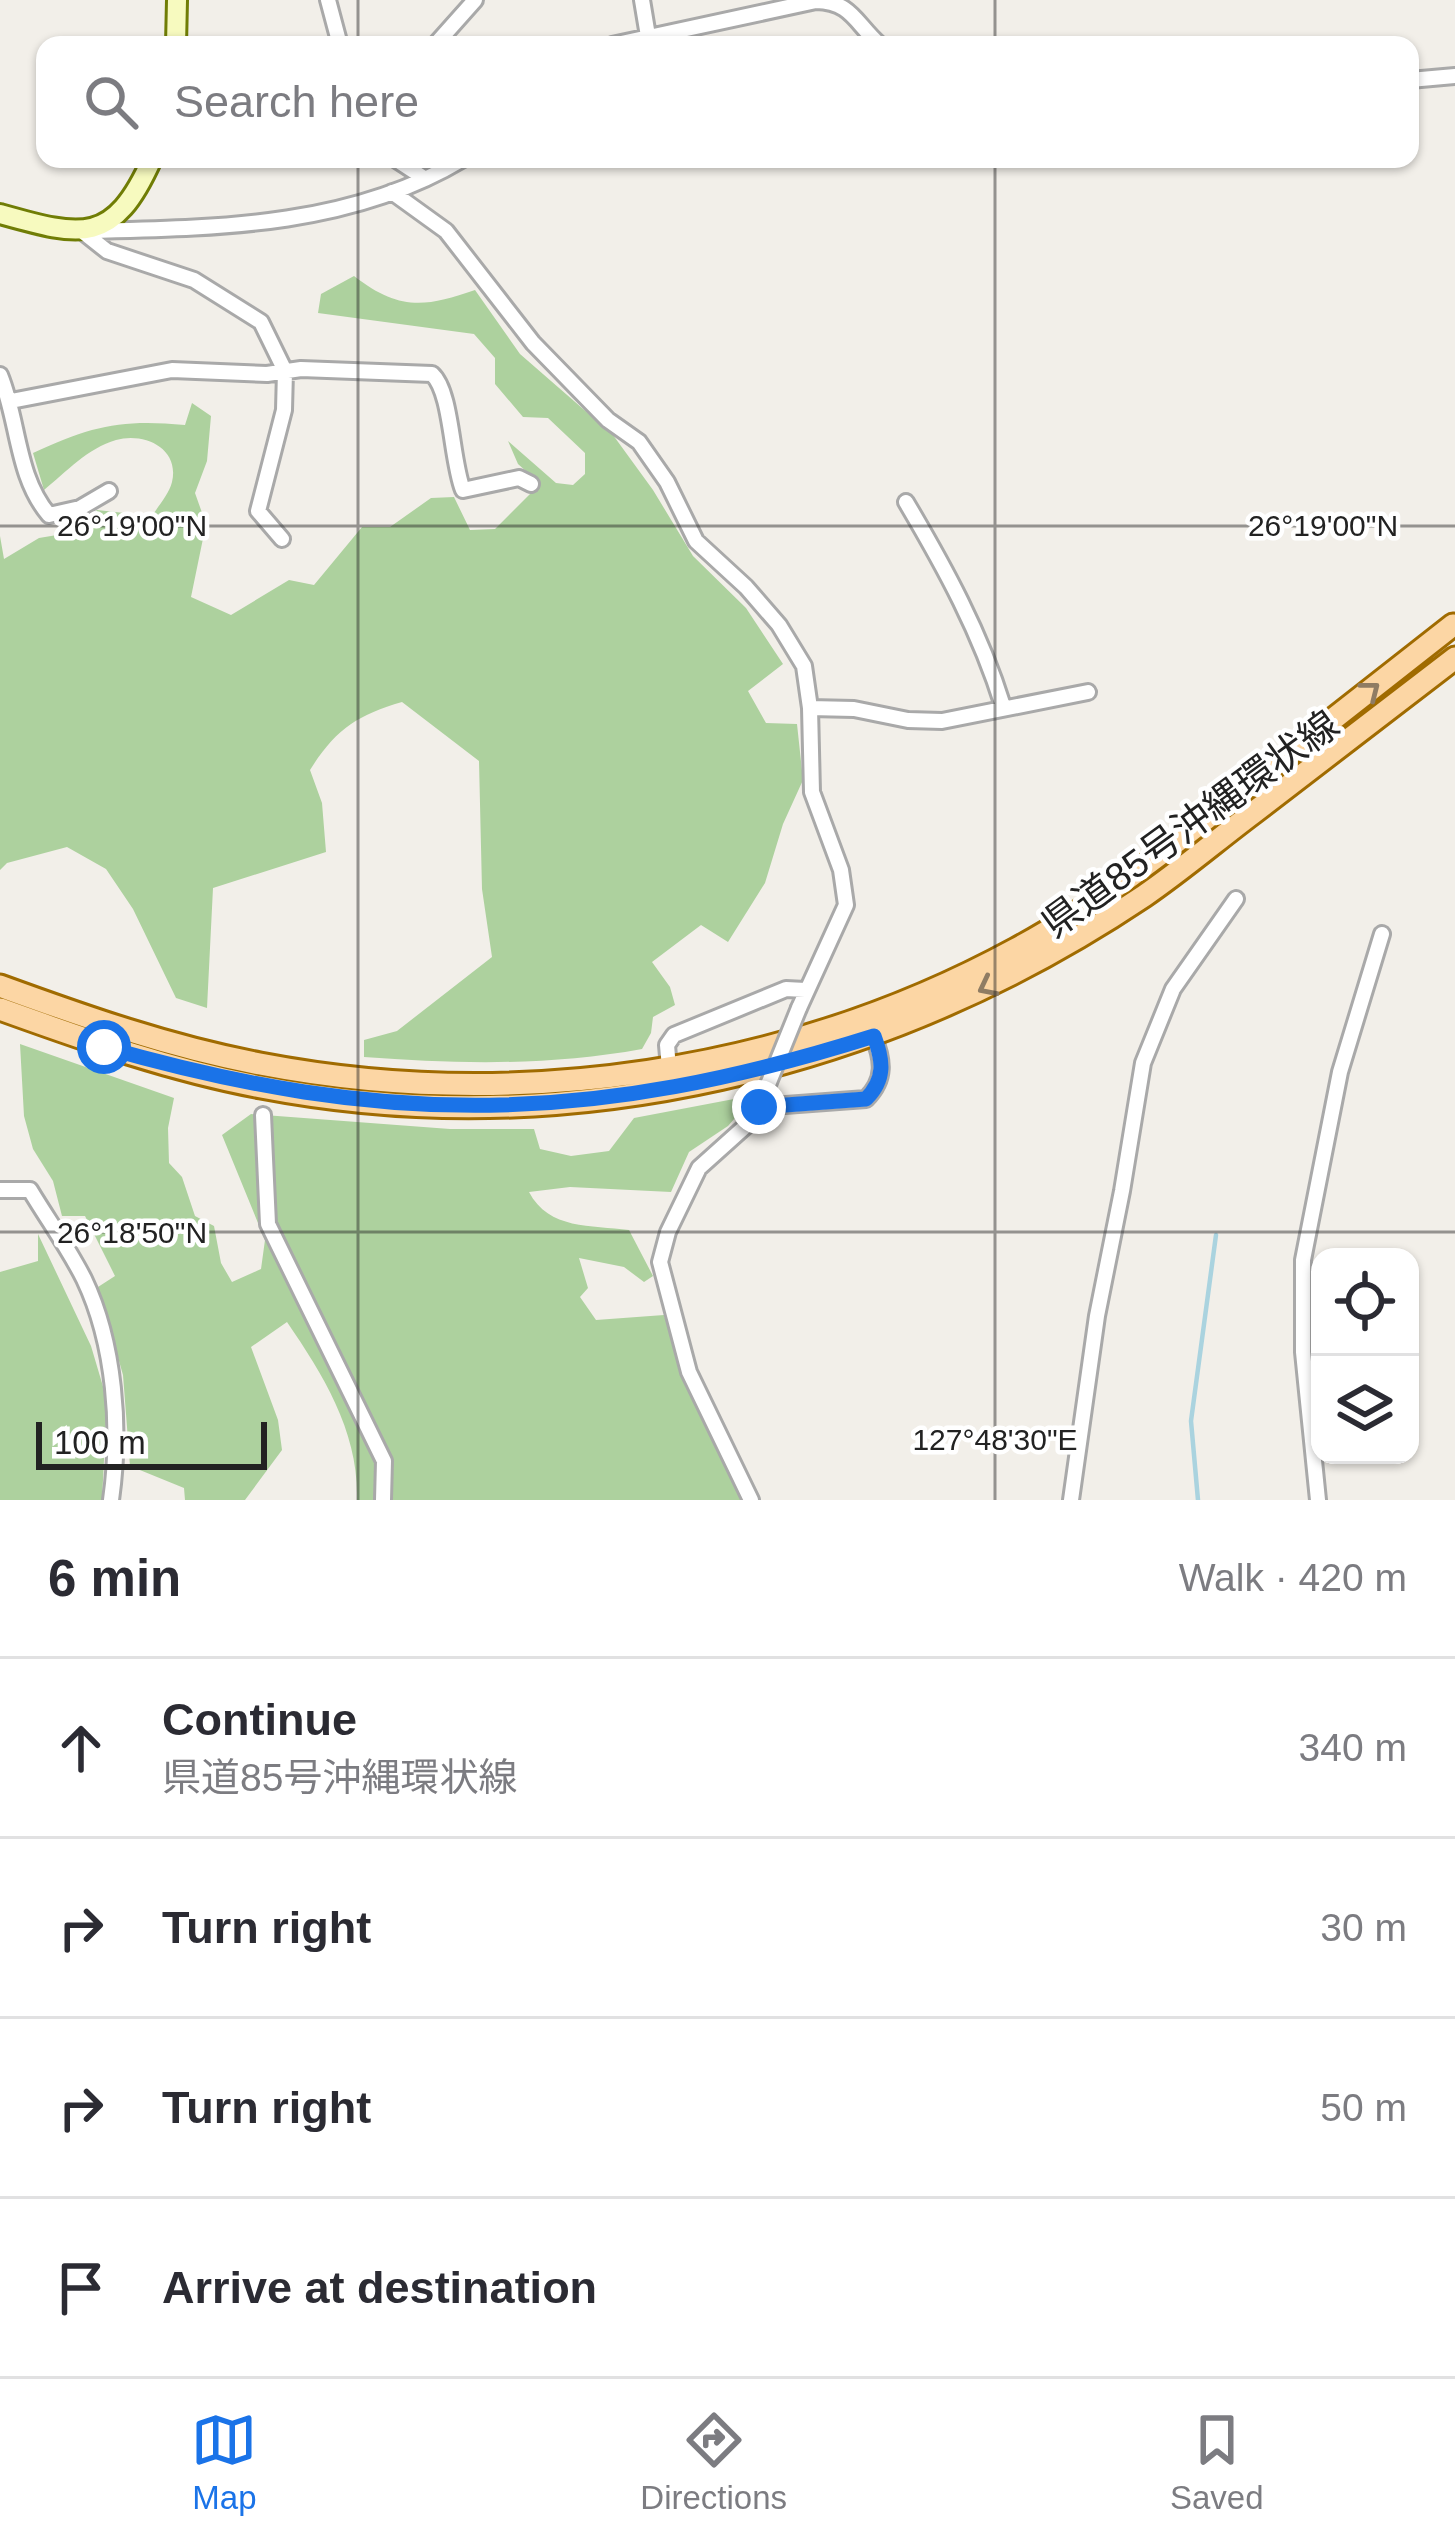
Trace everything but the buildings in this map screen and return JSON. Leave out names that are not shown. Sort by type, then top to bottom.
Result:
[{"type":"main road","points":[[176,36],[177,0]]},
{"type":"main road","points":[[0,214],[83,232],[112,220],[125,208],[147,168]]},
{"type":"main road","name":"県道85号沖縄環状線","points":[[0,986],[108,1026],[258,1064],[326,1075],[479,1084],[624,1076],[807,1036],[900,1002],[1017,949],[1130,877],[1453,625]]},
{"type":"main road","name":"県道85号沖縄環状線","points":[[0,1009],[104,1047],[259,1087],[325,1098],[461,1107],[534,1106],[622,1098],[744,1074],[883,1032],[1026,967],[1146,894],[1455,658]]},
{"type":"street","points":[[328,0],[338,36]]},
{"type":"street","points":[[443,36],[475,0]]},
{"type":"street","points":[[642,0],[648,36],[836,1],[872,36]]},
{"type":"street","points":[[1419,79],[1455,76]]},
{"type":"street","points":[[409,168],[424,178]]},
{"type":"street","points":[[83,232],[203,229],[296,219],[392,192],[445,168]]},
{"type":"street","points":[[392,192],[446,231],[533,343],[608,420],[639,442],[667,482],[696,542],[746,587],[779,626],[803,666],[810,708],[812,791],[842,870],[846,905],[805,990],[759,1107],[748,1124],[698,1168],[668,1232],[661,1262],[689,1372],[751,1500]]},
{"type":"street","points":[[83,232],[107,251],[194,280],[261,322],[284,371],[284,410],[258,511],[282,539]]},
{"type":"street","points":[[10,401],[172,370],[432,374],[445,391],[463,490],[519,478],[531,484]]},
{"type":"street","points":[[0,375],[29,486],[49,515],[80,508],[109,491]]},
{"type":"street","points":[[906,502],[963,603],[988,656],[1004,706]]},
{"type":"street","points":[[810,708],[941,721],[1088,692]]},
{"type":"street","points":[[1071,1500],[1096,1316],[1143,1063],[1162,1007],[1236,898]]},
{"type":"street","points":[[1318,1500],[1303,1352],[1303,1260],[1340,1072],[1382,934]]},
{"type":"street","points":[[669,1068],[667,1046],[674,1035],[786,989],[805,990]]},
{"type":"street","points":[[759,1107],[866,1099],[881,1080],[883,1032]]},
{"type":"street","points":[[263,1115],[268,1224],[383,1461],[383,1500]]},
{"type":"street","points":[[0,1190],[30,1190],[91,1299],[104,1336],[118,1451],[111,1500]]},
{"type":"green space","points":[[354,276],[384,295],[412,302],[475,290],[520,354],[613,435],[693,556],[746,608],[783,664],[748,691],[766,723],[797,724],[803,780],[765,883],[728,942],[701,925],[652,962],[670,987],[675,1005],[653,1017],[642,1049],[503,1062],[364,1057],[364,1040],[397,1031],[492,957],[482,889],[479,761],[402,702],[348,726],[310,770],[322,803],[326,852],[213,888],[207,1008],[176,998],[133,909],[106,869],[67,847],[7,863],[0,870],[0,536],[4,559],[39,538],[69,533],[97,510],[152,516],[169,491],[173,470],[158,445],[127,438],[96,449],[44,490],[33,453],[107,427],[185,425],[192,403],[211,416],[207,461],[195,493],[206,524],[191,597],[231,615],[289,580],[314,585],[362,527],[390,527],[431,498],[454,497],[470,530],[495,529],[537,481],[518,464],[508,441],[556,483],[573,485],[585,474],[585,453],[548,418],[523,417],[495,384],[495,358],[474,334],[318,313],[321,294]]},
{"type":"green space","points":[[20,1044],[174,1098],[168,1128],[169,1163],[182,1177],[195,1216],[214,1226],[221,1263],[232,1282],[261,1269],[265,1240],[222,1135],[251,1114],[450,1129],[534,1129],[540,1149],[571,1156],[609,1151],[634,1118],[755,1095],[728,1126],[689,1152],[671,1192],[570,1187],[529,1192],[559,1219],[629,1230],[653,1276],[644,1282],[624,1267],[579,1258],[588,1288],[580,1297],[596,1320],[664,1315],[685,1382],[741,1500],[357,1500],[352,1452],[337,1406],[287,1322],[251,1347],[278,1420],[282,1450],[245,1500],[185,1500],[184,1488],[130,1466],[123,1375],[98,1287],[115,1276],[85,1216],[62,1216],[53,1181],[33,1149],[24,1116]]},
{"type":"green space","points":[[38,1234],[91,1346],[107,1400],[102,1500],[0,1500],[0,1272],[38,1261]]},
{"type":"waterway","points":[[1198,1500],[1191,1421],[1216,1235]]},
{"type":"route","points":[[104,1047],[259,1087],[325,1098],[498,1107],[622,1098],[676,1088],[744,1074],[874,1036],[881,1080],[866,1099],[759,1107]]}]
